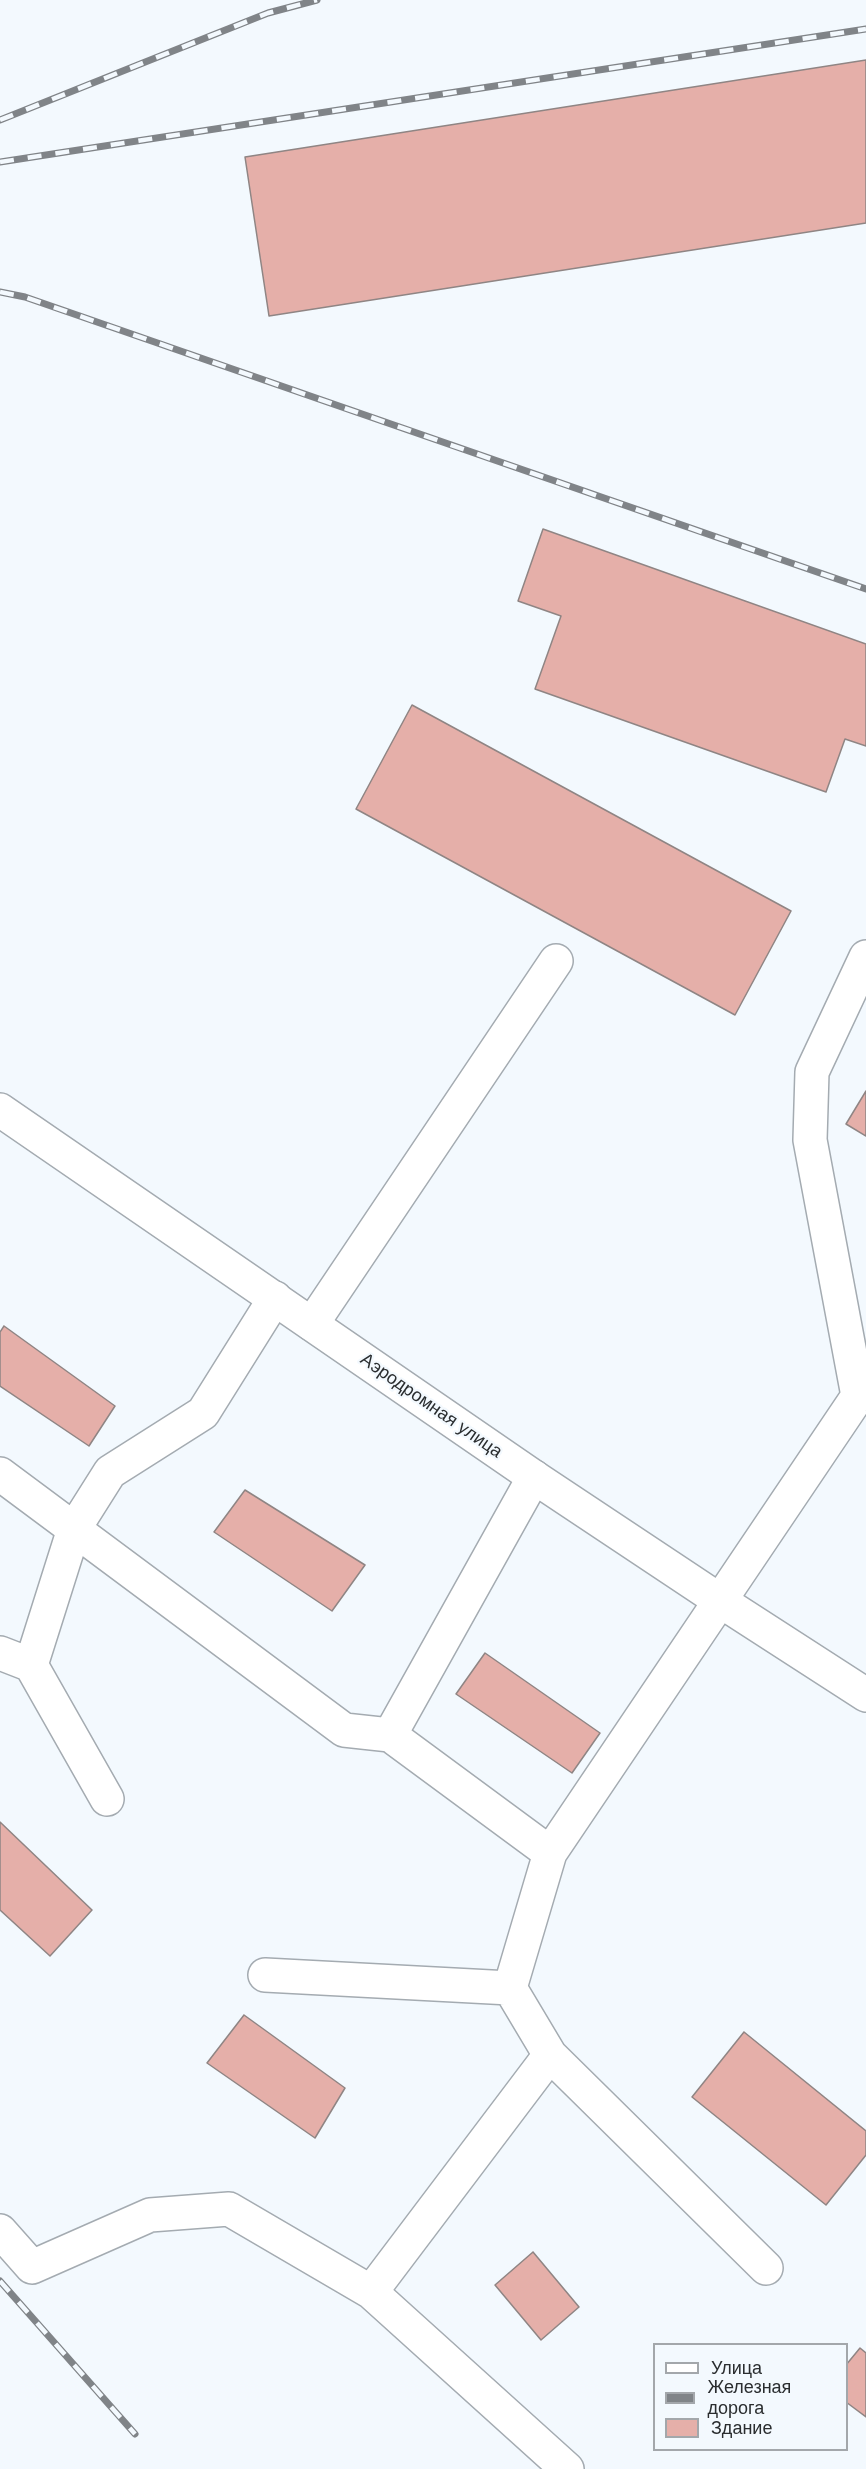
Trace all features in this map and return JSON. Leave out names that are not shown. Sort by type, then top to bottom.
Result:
[{"type":"main road","points":[[766,2268],[550,2055],[510,1988],[550,1853],[718,1600],[862,1393],[810,1140],[812,1072],[866,957]]},
{"type":"main road","points":[[312,1324],[556,961]]},
{"type":"main road","name":"Аэродромная улица","points":[[0,1110],[534,1477],[718,1600],[866,1695]]},
{"type":"main road","points":[[31,1665],[75,1528],[110,1472],[203,1413],[275,1298]]},
{"type":"main road","points":[[0,1474],[344,1731],[390,1736],[550,1853]]},
{"type":"main road","points":[[390,1736],[534,1477]]},
{"type":"main road","points":[[0,1653],[31,1665],[107,1799]]},
{"type":"main road","points":[[265,1975],[510,1988]]},
{"type":"main road","points":[[371,2292],[550,2055]]},
{"type":"main road","points":[[0,2231],[32,2267],[150,2214],[229,2209],[371,2292],[567,2469]]},
{"type":"building","points":[[866,60],[866,223],[269,316],[245,157]]},
{"type":"building","points":[[543,529],[866,644],[866,746],[845,739],[826,792],[535,689],[561,616],[518,601]]},
{"type":"building","points":[[412,705],[791,911],[735,1015],[356,809]]},
{"type":"building","points":[[866,1091],[866,1136],[846,1124]]},
{"type":"building","points":[[4,1326],[115,1406],[89,1446],[0,1386],[0,1332]]},
{"type":"building","points":[[245,1490],[365,1565],[332,1611],[214,1532]]},
{"type":"building","points":[[485,1653],[600,1733],[572,1773],[456,1694]]},
{"type":"building","points":[[0,1822],[92,1910],[50,1956],[0,1910]]},
{"type":"building","points":[[244,2015],[345,2088],[315,2138],[207,2063]]},
{"type":"building","points":[[744,2032],[866,2131],[866,2155],[826,2205],[692,2097]]},
{"type":"building","points":[[533,2252],[579,2307],[541,2340],[495,2285]]},
{"type":"building","points":[[860,2348],[866,2353],[866,2417],[848,2404],[848,2363]]},
{"type":"railway","points":[[0,120],[268,13],[317,0]]},
{"type":"railway","points":[[0,162],[866,29]]},
{"type":"railway","points":[[0,292],[25,297],[866,589]]},
{"type":"railway","points":[[0,2281],[135,2434]]}]
